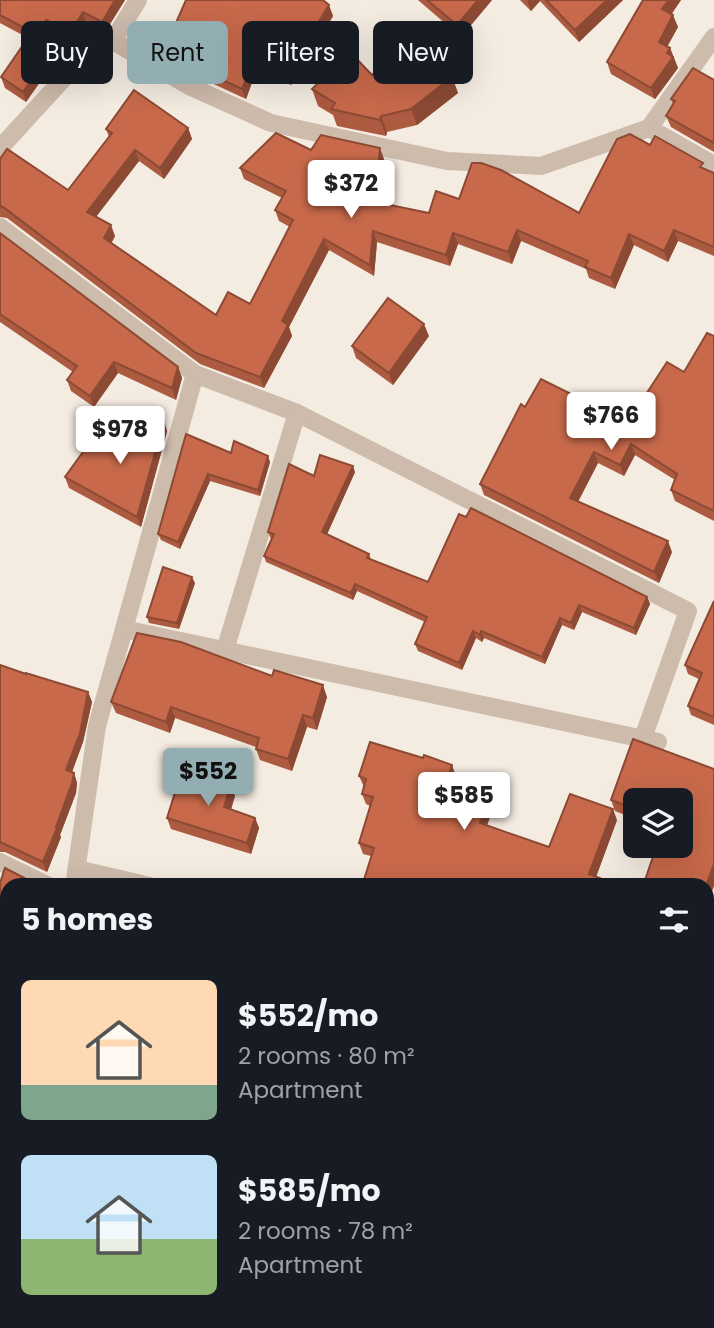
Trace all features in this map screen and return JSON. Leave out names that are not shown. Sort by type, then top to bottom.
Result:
[{"type":"street","points":[[138,0],[113,41],[189,86],[271,123],[447,161],[541,166],[649,128],[714,37]]},
{"type":"street","points":[[0,148],[59,84]]},
{"type":"street","points":[[649,128],[714,165]]},
{"type":"street","points":[[0,227],[195,374],[297,414],[688,611],[651,740],[124,629]]},
{"type":"street","points":[[76,877],[97,726],[195,374]]},
{"type":"street","points":[[225,650],[297,414]]},
{"type":"street","points":[[0,862],[33,878]]},
{"type":"building","points":[[0,0],[115,0],[103,21],[83,12],[78,21],[21,21],[21,26],[0,15]]},
{"type":"building","points":[[186,0],[323,0],[329,5],[319,21],[242,21],[242,89],[228,83],[228,21],[177,21]]},
{"type":"building","points":[[427,0],[478,0],[460,21],[452,21]]},
{"type":"building","points":[[546,0],[607,0],[575,30]]},
{"type":"building","points":[[643,0],[669,0],[662,9],[673,15],[659,42],[670,48],[667,53],[673,57],[651,88],[607,62]]},
{"type":"building","points":[[21,48],[21,84],[28,84],[23,92],[1,77]]},
{"type":"building","points":[[359,61],[372,75],[373,84],[443,84],[411,109],[381,116],[380,120],[331,109],[335,103],[312,89],[317,84],[359,84]]},
{"type":"building","points":[[693,68],[714,80],[714,143],[666,116],[675,101],[671,99]]},
{"type":"building","points":[[134,90],[188,128],[160,168],[135,150],[87,212],[111,225],[104,238],[216,315],[228,292],[250,304],[293,220],[275,210],[286,191],[240,168],[276,133],[311,150],[321,135],[380,148],[375,202],[429,213],[436,191],[459,199],[472,163],[481,163],[501,170],[579,213],[617,139],[630,134],[650,145],[655,136],[703,163],[700,167],[714,173],[714,247],[674,230],[664,251],[629,234],[611,278],[585,267],[588,261],[517,230],[508,252],[453,233],[446,255],[373,231],[370,265],[324,239],[282,321],[288,325],[260,377],[196,353],[0,206],[0,159],[7,149],[68,190],[112,133],[106,129]]},
{"type":"building","points":[[0,233],[178,367],[172,388],[114,362],[90,396],[67,380],[77,366],[0,314]]},
{"type":"building","points":[[388,298],[424,324],[389,373],[352,346]]},
{"type":"building","points":[[707,333],[714,336],[714,511],[671,490],[677,474],[631,444],[620,465],[594,452],[570,498],[668,541],[654,572],[480,484],[521,404],[525,407],[541,379],[575,396],[573,399],[626,425],[667,362],[684,372]]},
{"type":"building","points":[[145,413],[164,421],[137,517],[65,477],[93,438],[115,451]]},
{"type":"building","points":[[186,434],[231,453],[234,441],[268,456],[258,490],[208,474],[178,542],[158,534]]},
{"type":"building","points":[[320,455],[353,466],[322,532],[369,554],[367,558],[428,582],[459,514],[466,517],[471,508],[647,597],[634,628],[579,605],[571,623],[560,618],[542,657],[481,631],[480,635],[473,631],[459,663],[415,644],[427,617],[355,584],[351,593],[264,556],[274,534],[268,532],[289,464],[314,476]]},
{"type":"building","points":[[163,567],[192,577],[177,623],[147,617]]},
{"type":"building","points":[[714,601],[714,717],[688,706],[702,673],[685,665]]},
{"type":"building","points":[[137,633],[181,642],[272,676],[274,670],[323,685],[313,718],[303,715],[288,759],[256,749],[259,738],[171,707],[166,722],[111,702]]},
{"type":"building","points":[[0,665],[88,692],[80,733],[66,770],[74,773],[72,783],[43,862],[0,842]]},
{"type":"building","points":[[633,739],[714,769],[714,864],[709,878],[646,878],[653,858],[693,858],[693,788],[623,788],[623,804],[611,800]]},
{"type":"building","points":[[370,742],[452,765],[448,777],[491,793],[480,823],[549,847],[570,794],[613,809],[589,874],[599,878],[365,878],[374,848],[359,843],[373,797],[362,794],[366,779],[359,776]]},
{"type":"building","points":[[182,770],[231,786],[224,807],[255,818],[247,843],[167,818]]},
{"type":"building","points":[[5,868],[24,878],[2,878]]}]
